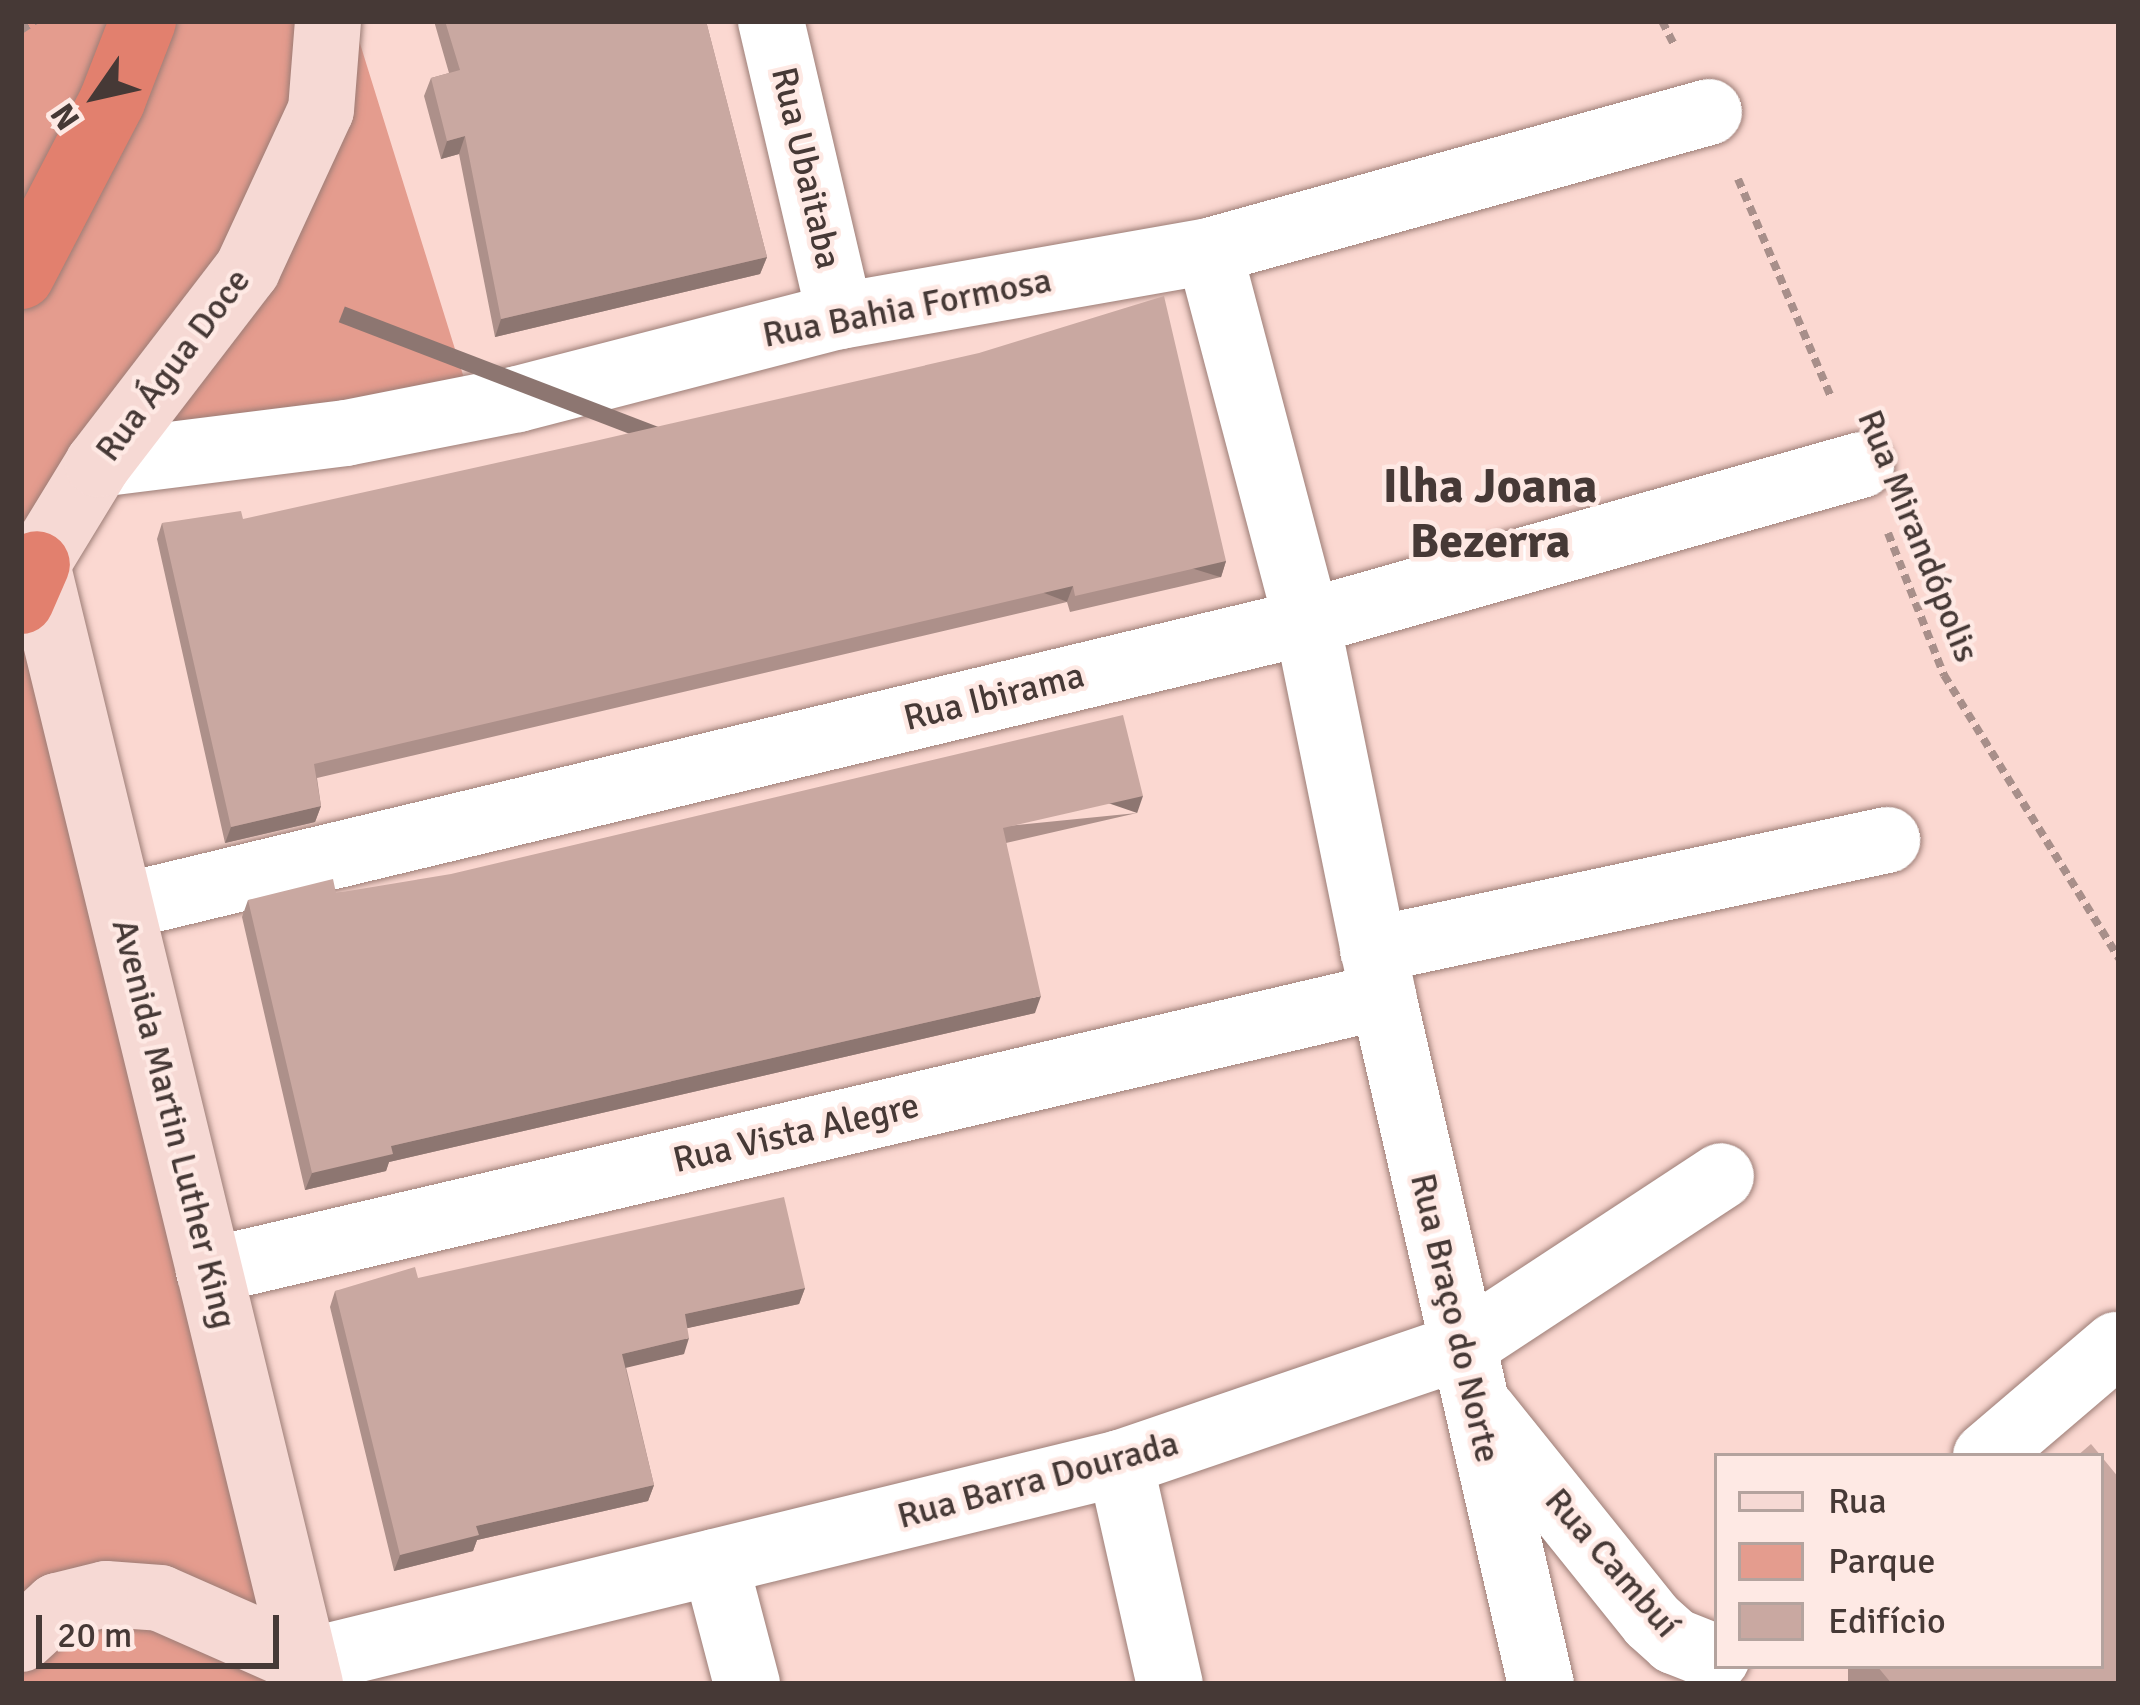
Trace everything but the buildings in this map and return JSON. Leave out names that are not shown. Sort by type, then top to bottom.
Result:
[{"type":"highway","points":[[21,276],[112,101],[143,21]]},
{"type":"street","name":"Rua Água Doce","points":[[29,582],[98,464],[247,270],[321,110],[328,21]]},
{"type":"street","name":"Rua Ubaitaba","points":[[771,21],[840,316]]},
{"type":"street","name":"Rua Bahia Formosa","points":[[98,464],[346,433],[518,399],[840,316],[1209,251],[1709,112]]},
{"type":"street","name":"Rua Braço do Norte","points":[[1209,251],[1307,622],[1378,973],[1540,1684]]},
{"type":"street","name":"Rua Ibirama","points":[[121,907],[1307,622],[1861,465]]},
{"type":"street","name":"Avenida Martin Luther King","points":[[29,582],[121,907],[307,1673]]},
{"type":"street","points":[[1378,973],[1887,840]]},
{"type":"street","name":"Rua Vista Alegre","points":[[209,1270],[1378,973]]},
{"type":"street","name":"Rua Barra Dourada","points":[[307,1673],[715,1562],[1467,1372],[1721,1176]]},
{"type":"street","points":[[1990,1453],[2116,1346]]},
{"type":"street","name":"Rua Cambuí","points":[[1467,1372],[1652,1621],[1674,1641],[1714,1657]]},
{"type":"street","points":[[1120,1463],[1169,1684]]},
{"type":"street","points":[[715,1562],[747,1684]]},
{"type":"street","points":[[21,1639],[56,1606],[106,1594],[160,1598],[307,1673]]},
{"type":"path","points":[[21,30],[35,21]]},
{"type":"path","name":"Rua Mirandópolis","points":[[1709,112],[1861,465],[1944,675],[2119,958]]},
{"type":"green space","points":[[21,21],[353,21],[468,391],[98,464],[37,564],[310,1684],[21,1684]]},
{"type":"district","name":"Ilha Joana Bezerra","points":[[1490,514]]}]
